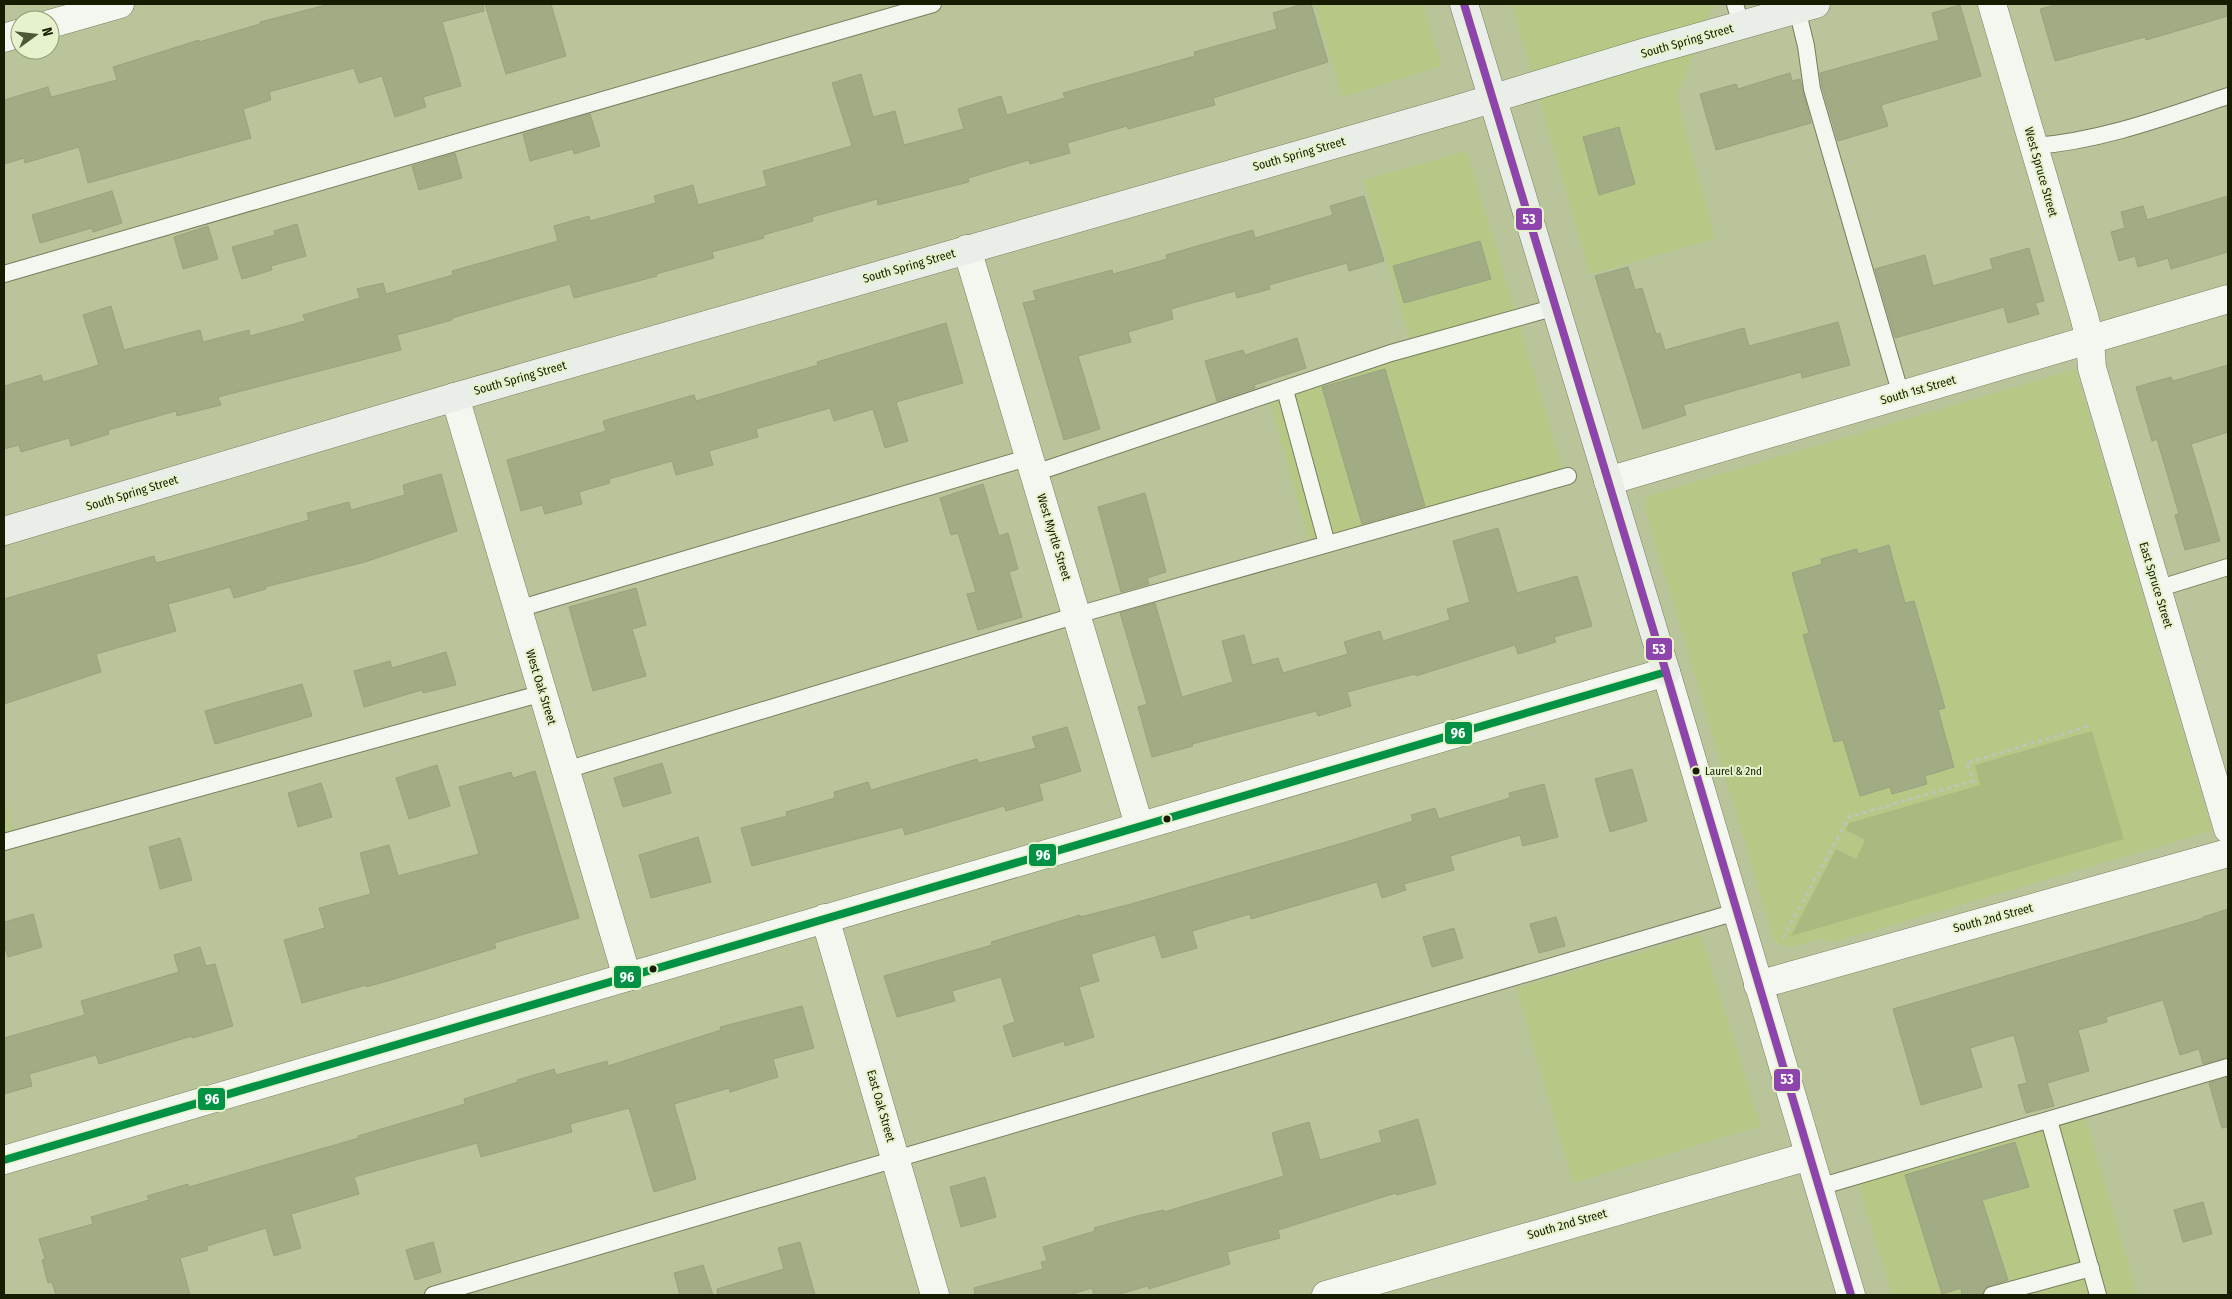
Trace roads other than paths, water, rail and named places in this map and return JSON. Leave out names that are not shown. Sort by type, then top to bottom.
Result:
[{"type":"street","points":[[60,21],[120,4]]},
{"type":"street","points":[[1464,4],[1666,672],[1850,1295]]},
{"type":"street","name":"West Spruce Street","points":[[1992,4],[2090,340]]},
{"type":"street","name":"South Spring Street","points":[[4,531],[455,397],[1493,99],[1738,15],[1807,6]]},
{"type":"street","name":"West Myrtle Street","points":[[967,249],[1033,465],[1139,826]]},
{"type":"street","name":"South 1st Street","points":[[1608,481],[2228,300]]},
{"type":"street","name":"East Spruce Street","points":[[2090,340],[2092,368],[2228,829]]},
{"type":"street","name":"West Oak Street","points":[[455,397],[627,977]]},
{"type":"street","points":[[4,1160],[1666,672]]},
{"type":"street","name":"South 2nd Street","points":[[1758,985],[1820,966],[2228,853]]},
{"type":"street","name":"East Oak Street","points":[[825,918],[935,1295]]},
{"type":"street","name":"South 2nd Street","points":[[1326,1295],[1809,1156]]},
{"type":"lane","points":[[4,274],[933,4]]},
{"type":"lane","points":[[1807,6],[1806,46],[1812,89],[1902,394]]},
{"type":"lane","points":[[2034,146],[2064,144],[2130,128],[2228,96]]},
{"type":"lane","points":[[518,609],[1033,465],[1285,390],[1391,353],[1556,307]]},
{"type":"lane","points":[[1285,390],[1327,544]]},
{"type":"lane","points":[[566,770],[1077,615],[1568,476]]},
{"type":"lane","points":[[2156,589],[2228,567]]},
{"type":"lane","points":[[4,842],[543,693]]},
{"type":"lane","points":[[433,1295],[1736,912]]},
{"type":"lane","points":[[1818,1187],[2228,1067]]},
{"type":"lane","points":[[2049,1120],[2098,1295]]},
{"type":"lane","points":[[1992,1295],[2091,1268]]},
{"type":"place","name":"Laurel & 2nd","points":[[1696,771]]}]
